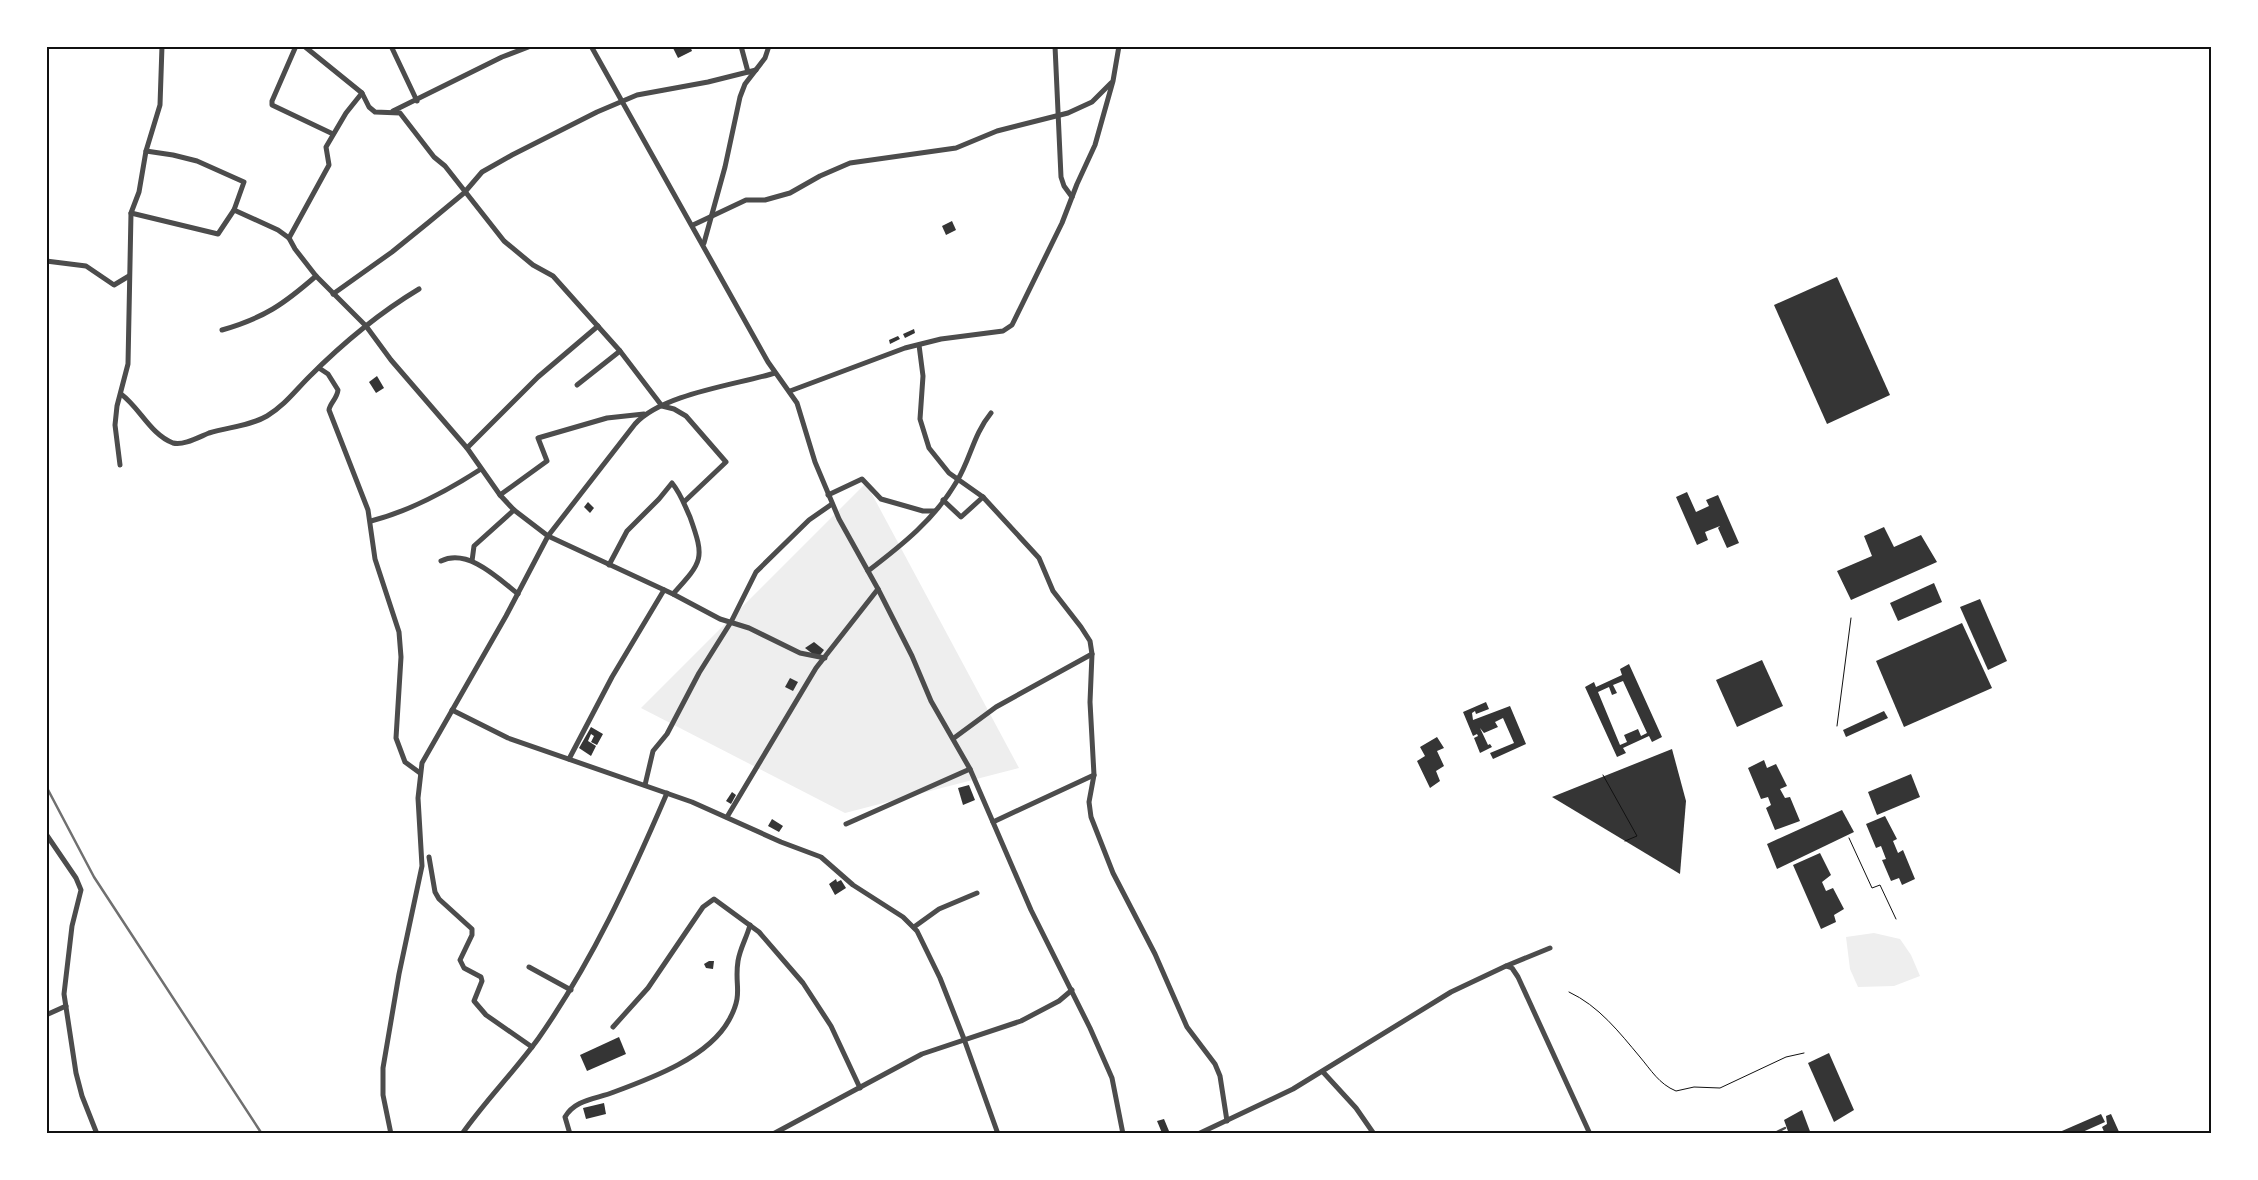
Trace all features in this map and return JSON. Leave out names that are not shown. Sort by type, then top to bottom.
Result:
[{"type":"street","points":[[120,464],[115,425],[128,364],[132,213],[139,192],[146,151],[160,105],[162,46]]},
{"type":"street","points":[[296,46],[272,101],[272,105],[333,134]]},
{"type":"street","points":[[304,46],[362,93],[369,108],[375,112],[393,111],[502,57],[531,46]]},
{"type":"street","points":[[391,46],[417,100]]},
{"type":"street","points":[[591,46],[775,373],[790,391],[802,417],[815,462],[832,504],[909,650],[931,702],[954,738],[970,769],[1032,910],[1072,990],[1112,1078],[1123,1134]]},
{"type":"street","points":[[741,46],[748,72]]},
{"type":"street","points":[[704,244],[726,167],[739,103],[745,84],[765,58],[769,46]]},
{"type":"street","points":[[1055,46],[1062,182],[1072,197]]},
{"type":"street","points":[[790,391],[919,345],[941,339],[1003,331],[1012,325],[1029,295],[1094,145],[1113,81],[1119,46]]},
{"type":"street","points":[[333,294],[392,252],[464,193],[488,168],[622,101],[657,90],[708,82],[756,70]]},
{"type":"street","points":[[693,225],[710,219],[746,200],[765,200],[790,193],[820,176],[850,163],[956,148],[992,132],[1059,115],[1092,102],[1113,81]]},
{"type":"street","points":[[289,238],[329,166],[326,147],[346,113],[362,93]]},
{"type":"street","points":[[393,111],[404,118],[422,143],[445,166],[464,193],[504,241],[533,265],[553,276],[620,351],[662,406],[674,409],[686,416],[726,462],[684,501]]},
{"type":"street","points":[[132,213],[218,234],[234,210],[244,182],[197,162],[173,155],[146,151]]},
{"type":"street","points":[[234,210],[278,230],[289,238],[316,276],[366,326],[391,360],[466,448],[500,495],[514,510],[548,536],[673,594],[720,619],[764,635],[800,653],[825,658]]},
{"type":"street","points":[[46,261],[86,266],[114,285],[129,276]]},
{"type":"street","points":[[222,330],[270,312],[286,302],[316,276]]},
{"type":"street","points":[[121,394],[130,401],[162,438],[176,444],[253,422],[283,406],[319,368],[366,326],[388,308],[419,289]]},
{"type":"street","points":[[466,448],[538,377],[598,326]]},
{"type":"street","points":[[919,345],[923,367],[921,427],[929,448],[949,473],[957,481],[983,497],[1039,558],[1053,591],[1088,638],[1092,654],[1090,702],[1094,775],[1089,802],[1090,817],[1129,907],[1155,954],[1186,1027],[1215,1064],[1220,1076],[1227,1121]]},
{"type":"street","points":[[577,385],[620,351]]},
{"type":"street","points":[[319,368],[328,374],[338,390],[329,410],[361,489],[371,521],[375,559],[392,608],[400,647],[401,684],[396,738],[405,762],[420,773]]},
{"type":"street","points":[[500,495],[547,461],[538,438],[607,418],[644,414],[693,394],[775,373]]},
{"type":"street","points":[[868,571],[914,534],[935,511],[957,481],[974,437],[991,413]]},
{"type":"street","points":[[391,1134],[383,1095],[383,1068],[399,974],[422,866],[418,798],[422,763],[518,594],[548,536],[644,414]]},
{"type":"street","points":[[371,521],[389,517],[439,494],[481,469]]},
{"type":"street","points":[[828,495],[862,480],[881,499],[923,511],[935,511]]},
{"type":"street","points":[[609,565],[627,531],[672,483],[684,501],[698,536],[700,556],[696,569],[673,594]]},
{"type":"street","points":[[943,500],[960,517],[983,497]]},
{"type":"street","points":[[646,785],[653,751],[667,734],[702,667],[731,622],[756,572],[809,520],[832,504]]},
{"type":"street","points":[[472,561],[474,546],[514,510]]},
{"type":"street","points":[[441,561],[455,558],[472,561],[518,594]]},
{"type":"street","points":[[727,817],[746,782],[825,658],[878,589]]},
{"type":"street","points":[[569,759],[612,677],[664,590]]},
{"type":"street","points":[[954,738],[996,707],[1092,654]]},
{"type":"street","points":[[452,710],[508,738],[646,785],[821,857],[853,885],[914,927],[928,951],[964,1039],[998,1134]]},
{"type":"street","points":[[846,824],[970,769]]},
{"type":"street","points":[[993,822],[1094,775]]},
{"type":"street","points":[[462,1134],[532,1047],[570,990],[623,895],[667,793]]},
{"type":"street","points":[[46,834],[76,878],[81,890],[74,915],[65,977],[66,1006],[76,1073],[82,1096],[97,1134]]},
{"type":"street","points":[[429,856],[435,892],[439,900],[472,930],[460,960],[464,968],[481,977],[482,981],[474,1002],[486,1015],[532,1047]]},
{"type":"street","points":[[914,927],[939,909],[977,893]]},
{"type":"street","points":[[613,1027],[648,988],[683,934],[712,898],[718,900],[750,924],[802,983],[831,1026],[860,1088]]},
{"type":"street","points":[[570,1134],[565,1117],[577,1104],[615,1092],[675,1065],[698,1053],[719,1036],[728,1023],[738,1001],[738,961],[750,924]]},
{"type":"street","points":[[1198,1134],[1322,1072],[1451,992],[1550,948]]},
{"type":"street","points":[[1506,966],[1512,968],[1518,977],[1590,1134]]},
{"type":"street","points":[[529,967],[570,990]]},
{"type":"street","points":[[772,1134],[922,1054],[1021,1021],[1058,1001],[1072,990]]},
{"type":"street","points":[[46,1015],[66,1006]]},
{"type":"street","points":[[1322,1072],[1344,1093],[1374,1134]]},
{"type":"lane","points":[[1773,1134],[1785,1128]]},
{"type":"path","points":[[1837,726],[1851,618]]},
{"type":"path","points":[[1603,775],[1637,836],[1625,841]]},
{"type":"path","points":[[1849,838],[1872,888],[1880,885],[1896,919]]},
{"type":"path","points":[[1569,992],[1593,1006],[1623,1037],[1660,1081],[1676,1091],[1694,1087],[1720,1088],[1786,1057],[1804,1054]]},
{"type":"shaded area","points":[[866,483],[1019,768],[845,813],[641,708]]},
{"type":"shaded area","points":[[1874,933],[1900,939],[1911,955],[1920,976],[1894,986],[1858,987],[1850,969],[1846,937]]},
{"type":"building","points":[[672,46],[690,46],[692,51],[678,58]]},
{"type":"building","points":[[952,221],[956,230],[946,235],[942,226]]},
{"type":"building","points":[[1837,277],[1890,395],[1827,424],[1774,305]]},
{"type":"building","points":[[914,329],[915,333],[905,338],[903,334]]},
{"type":"building","points":[[898,336],[900,339],[890,344],[889,340]]},
{"type":"building","points":[[377,376],[384,388],[376,393],[369,382]]},
{"type":"building","points":[[1687,492],[1696,512],[1709,506],[1706,500],[1718,495],[1739,543],[1727,548],[1718,528],[1720,526],[1705,532],[1708,540],[1697,545],[1676,497]]},
{"type":"building","points":[[588,502],[594,508],[590,513],[584,507]]},
{"type":"building","points":[[1884,527],[1894,547],[1921,535],[1937,562],[1851,600],[1837,571],[1872,556],[1864,536]]},
{"type":"building","points":[[1934,583],[1942,602],[1898,621],[1890,603]]},
{"type":"building","points":[[1980,599],[2007,661],[1988,670],[1960,607]]},
{"type":"building","points":[[1962,623],[1992,688],[1904,727],[1876,661]]},
{"type":"building","points":[[814,642],[824,650],[818,658],[805,648]]},
{"type":"building","points":[[1762,660],[1783,706],[1737,727],[1716,680]]},
{"type":"building","points":[[1629,664],[1662,737],[1652,742],[1649,736],[1623,748],[1626,753],[1617,757],[1585,687],[1594,682],[1596,687],[1622,675],[1620,669]],"holes":[[[1623,681],[1647,733],[1641,736],[1638,729],[1624,735],[1627,742],[1620,745],[1598,692],[1609,687],[1612,695],[1617,693],[1613,685]]]},
{"type":"building","points":[[790,678],[798,682],[793,691],[785,687]]},
{"type":"building","points":[[1486,702],[1489,709],[1476,714],[1475,711],[1472,713],[1473,720],[1510,706],[1526,744],[1493,759],[1490,753],[1514,743],[1503,718],[1495,722],[1498,727],[1484,733],[1480,728],[1488,745],[1490,744],[1492,747],[1480,753],[1474,738],[1478,736],[1477,734],[1473,736],[1463,712]]},
{"type":"building","points":[[1884,711],[1888,718],[1846,737],[1843,730]]},
{"type":"building","points":[[591,727],[603,734],[597,745],[591,742],[594,736],[591,734],[588,741],[596,746],[591,756],[579,748]]},
{"type":"building","points":[[1437,737],[1444,748],[1437,751],[1444,766],[1436,771],[1440,781],[1430,788],[1417,761],[1425,756],[1420,747]]},
{"type":"building","points":[[1672,749],[1686,801],[1680,874],[1552,797]]},
{"type":"building","points":[[1764,760],[1767,768],[1776,764],[1787,786],[1780,789],[1785,798],[1790,797],[1800,821],[1775,830],[1766,808],[1771,805],[1768,797],[1761,799],[1748,768]]},
{"type":"building","points":[[1911,774],[1920,797],[1877,815],[1868,792]]},
{"type":"building","points":[[969,785],[975,800],[963,805],[958,788]]},
{"type":"building","points":[[732,792],[736,795],[731,804],[726,801]]},
{"type":"building","points":[[1842,810],[1854,832],[1777,869],[1767,844]]},
{"type":"building","points":[[1885,816],[1897,839],[1893,841],[1898,853],[1903,850],[1915,879],[1902,885],[1899,878],[1891,881],[1882,860],[1886,859],[1881,846],[1876,848],[1866,824]]},
{"type":"building","points":[[772,819],[783,826],[779,832],[768,826]]},
{"type":"building","points":[[1820,853],[1831,875],[1822,882],[1826,891],[1833,888],[1844,909],[1834,915],[1836,922],[1821,929],[1793,865]]},
{"type":"building","points":[[836,879],[837,882],[841,880],[846,888],[835,895],[829,884]]},
{"type":"building","points":[[714,961],[713,969],[706,968],[704,964]]},
{"type":"building","points":[[619,1037],[626,1054],[587,1071],[580,1055]]},
{"type":"building","points":[[1829,1053],[1854,1110],[1834,1122],[1808,1063]]},
{"type":"building","points":[[604,1103],[606,1114],[586,1119],[583,1108]]},
{"type":"building","points":[[1802,1110],[1811,1134],[1789,1134],[1784,1120]]},
{"type":"building","points":[[2101,1114],[2105,1122],[2078,1134],[2055,1134]]},
{"type":"building","points":[[2111,1114],[2120,1134],[2105,1134],[2102,1127],[2107,1124],[2106,1116]]},
{"type":"building","points":[[1164,1119],[1169,1131],[1162,1133],[1157,1121]]},
{"type":"railway","points":[[46,786],[94,877],[262,1134]]}]
